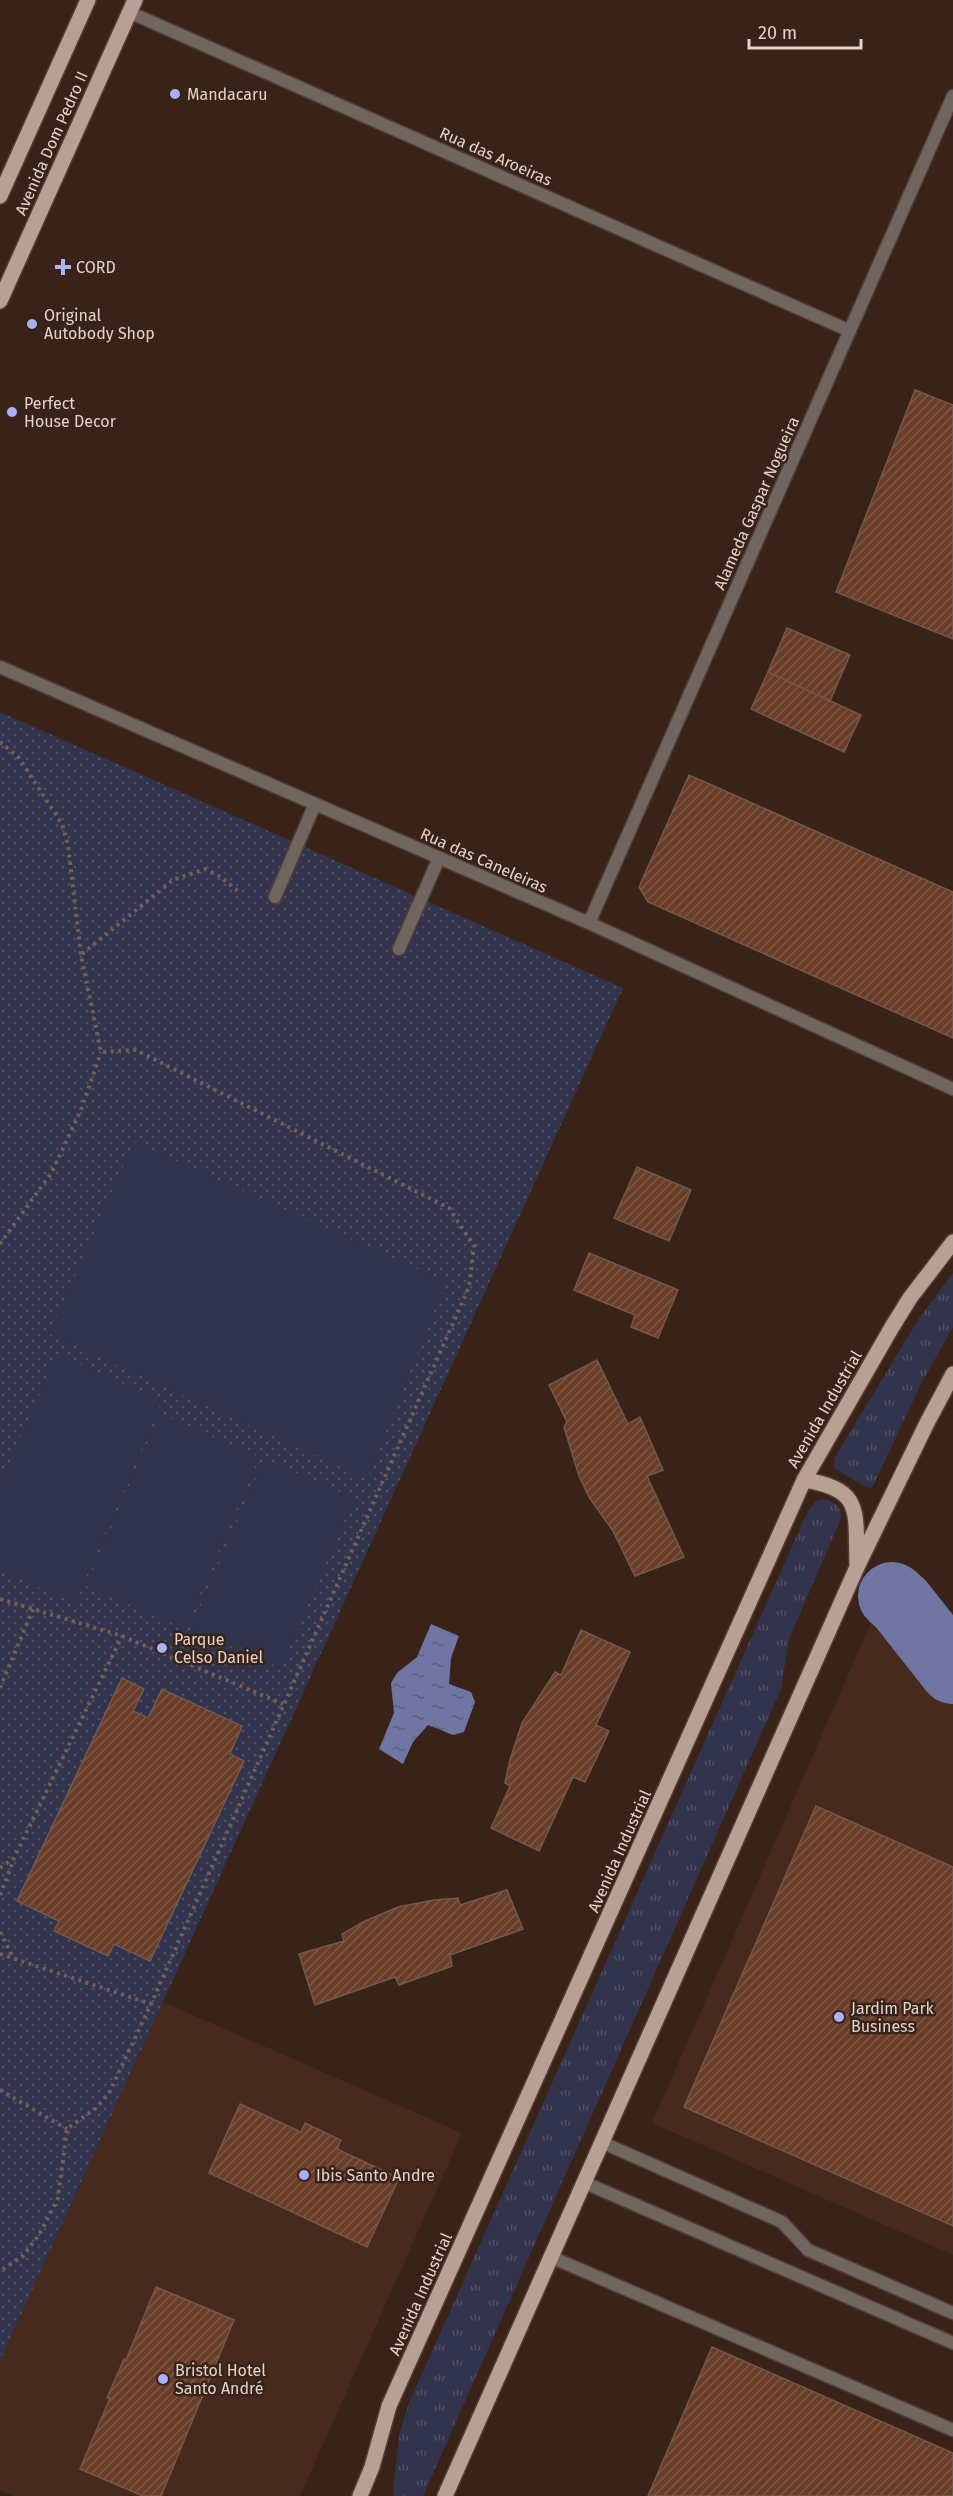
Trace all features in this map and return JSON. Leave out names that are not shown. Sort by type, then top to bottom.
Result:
[{"type":"main road","name":"Avenida Dom Pedro II","points":[[0,196],[88,0]]},
{"type":"main road","name":"Avenida Dom Pedro II","points":[[0,301],[132,6]]},
{"type":"main road","name":"Avenida Industrial","points":[[360,2496],[372,2467],[389,2406],[804,1480],[910,1298],[953,1242]]},
{"type":"main road","points":[[445,2496],[857,1567],[953,1374]]},
{"type":"main road","points":[[927,1423],[953,1392]]},
{"type":"main road","points":[[804,1480],[828,1484],[839,1489],[852,1502],[855,1513],[857,1567]]},
{"type":"street","name":"Rua das Aroeiras","points":[[132,6],[850,331]]},
{"type":"street","name":"Alameda Gaspar Nogueira","points":[[589,923],[953,96]]},
{"type":"street","name":"Rua das Caneleiras","points":[[0,667],[589,923],[953,1089]]},
{"type":"street","points":[[275,897],[315,804]]},
{"type":"street","points":[[399,949],[439,858]]},
{"type":"street","points":[[602,2142],[782,2222],[808,2250],[953,2313]]},
{"type":"street","points":[[584,2182],[953,2343]]},
{"type":"street","points":[[551,2257],[953,2430]]},
{"type":"path","points":[[0,742],[19,758],[62,824],[68,845],[81,955],[101,1052],[81,1110],[52,1172],[0,1244]]},
{"type":"path","points":[[81,955],[172,880],[205,869],[221,876],[240,893]]},
{"type":"path","points":[[0,2271],[23,2256],[39,2235],[58,2198],[67,2129],[96,2108],[109,2093],[151,2004],[469,1287],[474,1246],[449,1208],[136,1050],[101,1052]]},
{"type":"path","points":[[0,1599],[122,1636],[283,1704]]},
{"type":"path","points":[[0,1688],[33,1609]]},
{"type":"path","points":[[0,1895],[14,1858],[122,1636]]},
{"type":"path","points":[[0,1868],[14,1858]]},
{"type":"path","points":[[0,1932],[13,1957]]},
{"type":"path","points":[[0,1954],[151,2004]]},
{"type":"path","points":[[0,2090],[67,2129]]},
{"type":"shaded area","name":"Jardim Park Business","points":[[880,1602],[953,1696],[953,2255],[652,2123]]},
{"type":"shaded area","points":[[163,2002],[462,2133],[300,2496],[13,2496],[0,2491],[0,2361]]},
{"type":"green space","name":"Parque Celso Daniel","points":[[0,712],[623,988],[0,2361]]},
{"type":"green space","points":[[134,1142],[446,1282],[367,1479],[49,1334]]},
{"type":"green space","points":[[953,1273],[953,1327],[921,1384],[872,1488],[866,1487],[834,1468],[834,1459],[918,1320]]},
{"type":"green space","points":[[57,1354],[162,1401],[75,1603],[0,1570],[0,1484]]},
{"type":"green space","points":[[160,1414],[259,1457],[185,1629],[86,1586]]},
{"type":"green space","points":[[264,1459],[354,1498],[281,1668],[191,1629]]},
{"type":"green space","points":[[823,1499],[832,1501],[837,1506],[840,1521],[789,1639],[781,1689],[423,2496],[393,2496],[399,2435],[409,2403],[806,1515],[816,1501]]},
{"type":"water","points":[[431,1624],[459,1636],[451,1658],[449,1684],[471,1692],[475,1702],[464,1732],[453,1735],[428,1725],[413,1742],[403,1764],[379,1749],[394,1713],[391,1683],[397,1673],[417,1657]]},
{"type":"building","points":[[915,390],[953,405],[953,639],[836,592]]},
{"type":"building","points":[[787,628],[850,655],[830,701],[768,672]]},
{"type":"building","points":[[768,672],[861,715],[844,752],[751,709]]},
{"type":"building","points":[[689,775],[953,892],[953,1038],[648,902],[639,887]]},
{"type":"building","points":[[637,1167],[691,1190],[669,1241],[614,1218]]},
{"type":"building","points":[[589,1253],[678,1290],[658,1338],[631,1327],[635,1315],[574,1290]]},
{"type":"building","points":[[597,1360],[628,1424],[640,1417],[663,1470],[647,1476],[684,1557],[635,1576],[613,1531],[589,1497],[579,1476],[564,1427],[567,1422],[549,1385]]},
{"type":"building","points":[[581,1630],[630,1652],[596,1725],[609,1731],[585,1782],[573,1777],[539,1851],[491,1828],[510,1786],[505,1783],[522,1723],[555,1672],[561,1675]]},
{"type":"building","points":[[122,1678],[144,1689],[133,1711],[148,1718],[162,1689],[242,1726],[230,1754],[244,1761],[150,1961],[114,1944],[108,1956],[54,1931],[59,1921],[17,1901]]},
{"type":"building","name":"Jardim Park Business","points":[[816,1806],[953,1867],[953,2226],[684,2107]]},
{"type":"building","points":[[507,1890],[523,1929],[450,1955],[452,1966],[399,1985],[395,1977],[315,2005],[299,1954],[344,1941],[342,1934],[398,1907],[458,1898],[460,1905]]},
{"type":"building","name":"Ibis Santo Andre","points":[[240,2104],[301,2132],[305,2123],[341,2140],[337,2149],[399,2178],[367,2247],[209,2173]]},
{"type":"building","name":"Bristol Hotel Santo André","points":[[156,2287],[234,2320],[161,2496],[143,2496],[80,2469],[110,2398],[107,2398],[124,2359],[126,2360]]},
{"type":"building","points":[[712,2347],[953,2453],[953,2496],[648,2496]]},
{"type":"waterway","points":[[892,1596],[901,1604],[953,1670]]},
{"type":"place","name":"Mandacaru","points":[[175,94]]},
{"type":"place","name":"CORD","points":[[63,267]]},
{"type":"place","name":"Original Autobody Shop","points":[[32,324]]},
{"type":"place","name":"Perfect House Decor","points":[[12,412]]},
{"type":"place","name":"Parque Celso Daniel","points":[[162,1648]]},
{"type":"place","name":"Jardim Park Business","points":[[839,2017]]},
{"type":"place","name":"Ibis Santo Andre","points":[[304,2175]]},
{"type":"place","name":"Bristol Hotel Santo André","points":[[163,2379]]}]
